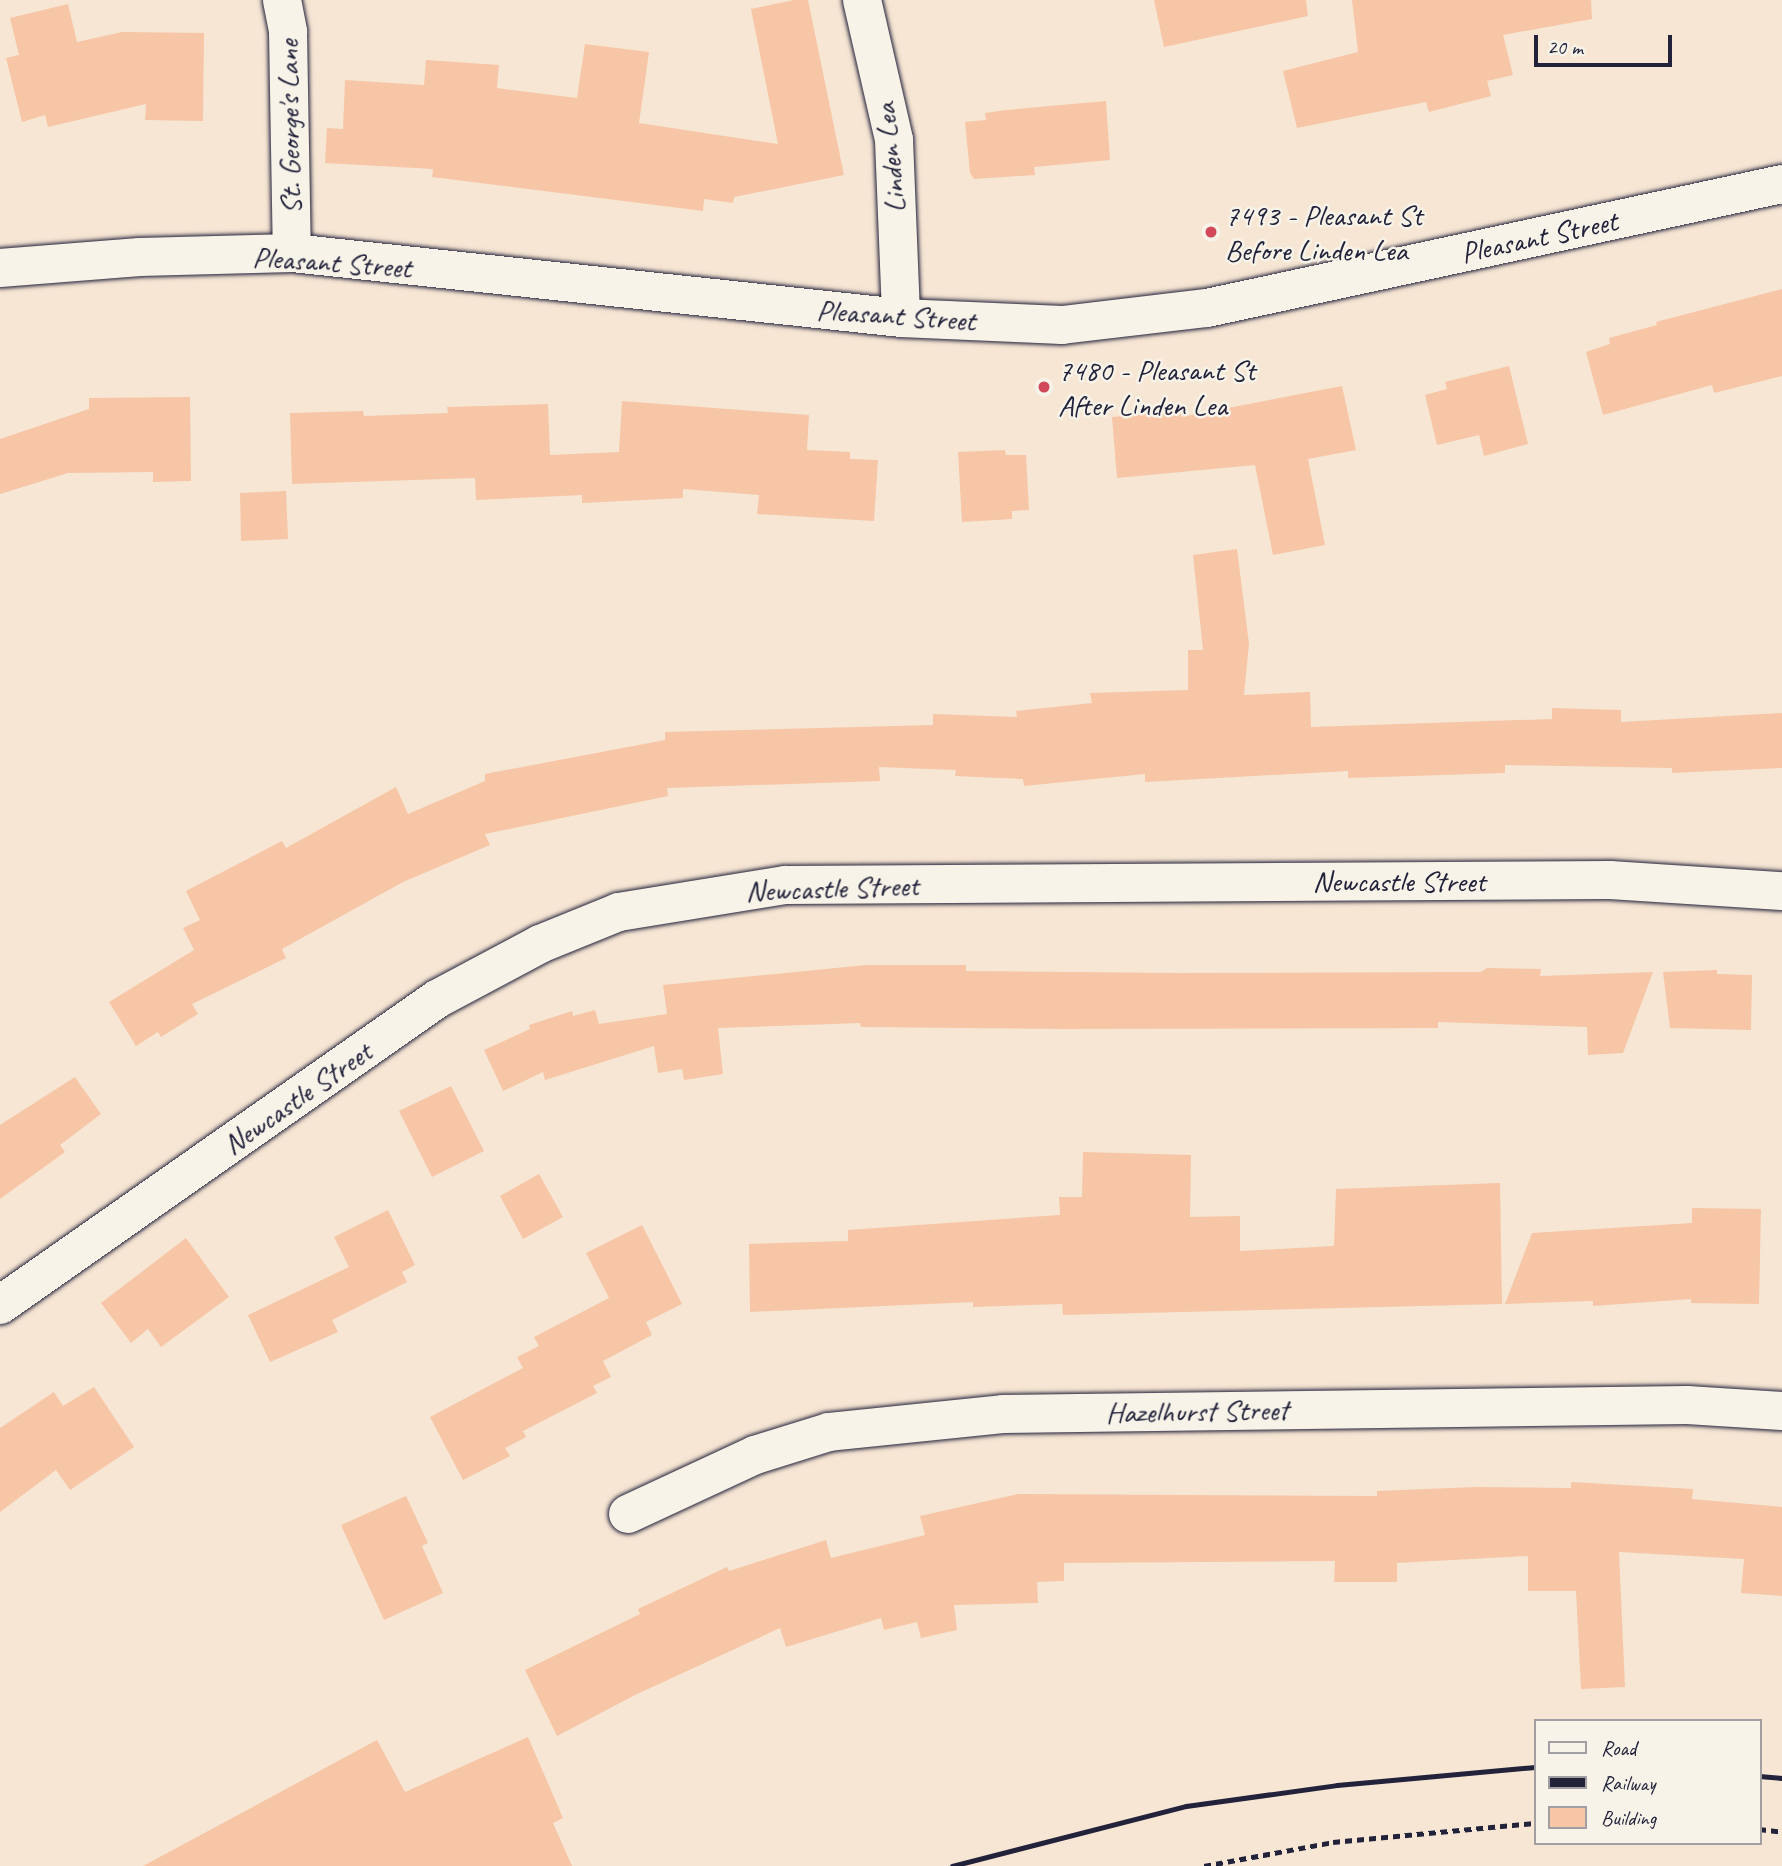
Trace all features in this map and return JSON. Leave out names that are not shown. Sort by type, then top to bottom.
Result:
[{"type":"street","name":"St. George's Lane","points":[[282,0],[288,32],[292,253]]},
{"type":"street","name":"Linden Lea","points":[[862,0],[894,140],[901,318]]},
{"type":"street","name":"Pleasant Street","points":[[0,268],[140,257],[292,253],[901,318],[1062,325],[1207,308],[1782,184]]},
{"type":"street","name":"Newcastle Street","points":[[0,1305],[438,999],[540,944],[619,912],[785,885],[1610,880],[1782,891]]},
{"type":"street","name":"Hazelhurst Street","points":[[628,1514],[755,1455],[829,1432],[1003,1414],[1687,1405],[1782,1411]]},
{"type":"path","points":[[1204,1866],[1333,1842],[1534,1822]]},
{"type":"path","points":[[1761,1829],[1782,1832]]},
{"type":"building","points":[[794,0],[808,0],[844,175],[734,197],[733,203],[704,199],[703,211],[432,177],[433,169],[325,163],[327,128],[343,129],[345,80],[424,85],[426,60],[499,65],[497,88],[577,98],[585,44],[649,52],[639,123],[778,144],[751,9]]},
{"type":"building","points":[[1154,0],[1306,0],[1308,16],[1164,47]]},
{"type":"building","points":[[1352,0],[1591,0],[1592,19],[1503,35],[1513,75],[1487,81],[1491,96],[1429,112],[1426,102],[1297,128],[1283,71],[1358,52]]},
{"type":"building","points":[[68,4],[77,42],[122,32],[204,33],[203,121],[145,120],[146,104],[48,127],[45,115],[22,122],[6,58],[19,55],[10,18]]},
{"type":"building","points":[[1106,101],[1110,160],[1034,167],[1035,175],[974,179],[970,173],[965,122],[986,120],[985,113]]},
{"type":"building","points":[[1782,289],[1782,376],[1714,393],[1712,385],[1603,415],[1586,352],[1610,344],[1609,338],[1657,325],[1656,322]]},
{"type":"building","points":[[1509,366],[1528,444],[1484,456],[1479,435],[1437,445],[1425,395],[1447,389],[1445,382]]},
{"type":"building","points":[[1342,386],[1356,450],[1308,459],[1325,545],[1273,555],[1255,465],[1117,478],[1112,417],[1180,411],[1181,417]]},
{"type":"building","points":[[190,397],[191,481],[153,482],[153,472],[68,473],[0,494],[0,439],[89,409],[89,398]]},
{"type":"building","points":[[622,401],[809,415],[807,450],[850,452],[850,459],[878,460],[874,521],[757,514],[759,495],[683,489],[683,498],[582,503],[582,495],[476,500],[475,478],[292,484],[290,413],[363,411],[364,416],[448,413],[447,407],[548,404],[550,455],[619,452]]},
{"type":"building","points":[[1005,450],[1006,455],[1026,455],[1029,510],[1012,511],[1012,519],[962,522],[958,452]]},
{"type":"building","points":[[286,491],[288,539],[241,541],[240,493]]},
{"type":"building","points":[[1237,549],[1249,644],[1244,695],[1310,692],[1311,727],[1552,719],[1552,708],[1621,710],[1621,722],[1782,713],[1782,768],[1672,773],[1672,768],[1505,765],[1505,773],[1348,778],[1348,771],[1145,782],[1145,774],[1024,786],[1023,779],[955,776],[956,770],[879,767],[880,781],[667,788],[668,796],[485,834],[490,845],[403,882],[282,949],[286,958],[192,1004],[198,1014],[161,1037],[158,1032],[136,1046],[109,1002],[194,950],[183,928],[200,920],[186,891],[282,841],[286,848],[396,787],[408,814],[485,781],[485,774],[665,740],[665,732],[933,725],[933,714],[1017,717],[1016,711],[1092,703],[1090,693],[1188,690],[1188,650],[1203,650],[1193,555]]},
{"type":"building","points":[[866,965],[966,965],[966,971],[1179,973],[1481,972],[1487,968],[1541,969],[1540,976],[1653,972],[1623,1053],[1588,1055],[1587,1027],[1438,1022],[1438,1028],[1064,1029],[861,1027],[860,1023],[718,1028],[723,1074],[684,1080],[682,1069],[658,1073],[654,1046],[545,1080],[543,1072],[503,1091],[484,1050],[530,1029],[529,1025],[572,1011],[573,1016],[595,1010],[599,1024],[667,1014],[663,985]]},
{"type":"building","points":[[1717,970],[1717,974],[1752,975],[1751,1030],[1670,1028],[1663,972]]},
{"type":"building","points":[[75,1077],[101,1114],[60,1145],[65,1152],[0,1199],[0,1125]]},
{"type":"building","points":[[451,1086],[484,1151],[432,1177],[399,1111]]},
{"type":"building","points":[[1083,1152],[1191,1155],[1190,1217],[1240,1216],[1240,1251],[1334,1246],[1336,1189],[1500,1183],[1502,1304],[1063,1315],[1062,1304],[973,1307],[973,1302],[750,1312],[749,1244],[848,1241],[848,1230],[1060,1215],[1059,1197],[1082,1197]]},
{"type":"building","points":[[539,1174],[563,1217],[523,1239],[500,1196]]},
{"type":"building","points":[[1692,1208],[1761,1209],[1759,1304],[1691,1303],[1691,1299],[1593,1306],[1593,1301],[1505,1304],[1532,1233],[1692,1223]]},
{"type":"building","points":[[388,1210],[415,1265],[402,1272],[407,1282],[332,1320],[338,1332],[270,1362],[248,1315],[349,1267],[334,1237]]},
{"type":"building","points":[[642,1225],[682,1304],[646,1322],[652,1335],[603,1361],[611,1377],[593,1386],[597,1393],[523,1431],[526,1437],[505,1448],[510,1456],[463,1480],[430,1417],[523,1368],[517,1357],[539,1346],[534,1337],[609,1298],[586,1253]]},
{"type":"building","points":[[186,1238],[229,1297],[161,1347],[148,1329],[131,1343],[101,1303]]},
{"type":"building","points":[[94,1387],[134,1447],[70,1490],[56,1470],[0,1512],[0,1428],[54,1392],[63,1406]]},
{"type":"building","points":[[1571,1482],[1693,1489],[1692,1499],[1782,1507],[1782,1596],[1741,1593],[1744,1559],[1619,1552],[1625,1687],[1581,1689],[1576,1591],[1528,1591],[1528,1556],[1397,1563],[1397,1582],[1334,1582],[1335,1561],[1064,1563],[1064,1581],[1037,1582],[1038,1603],[954,1605],[957,1630],[921,1638],[917,1622],[884,1630],[881,1618],[786,1647],[780,1628],[635,1695],[557,1736],[525,1670],[640,1614],[638,1609],[727,1567],[729,1571],[826,1540],[831,1558],[925,1535],[920,1516],[1018,1494],[1377,1496],[1377,1491],[1476,1487],[1571,1488]]},
{"type":"building","points":[[406,1496],[428,1543],[422,1546],[443,1593],[384,1620],[341,1525]]},
{"type":"building","points":[[528,1737],[563,1818],[553,1823],[572,1866],[143,1866],[377,1740],[405,1792]]},
{"type":"railway","points":[[952,1866],[1186,1806],[1337,1785],[1534,1767]]},
{"type":"railway","points":[[1761,1776],[1782,1778]]},
{"type":"place","name":"7493 - Pleasant St Before Linden Lea","points":[[1211,232]]},
{"type":"place","name":"7480 - Pleasant St After Linden Lea","points":[[1044,387]]}]
